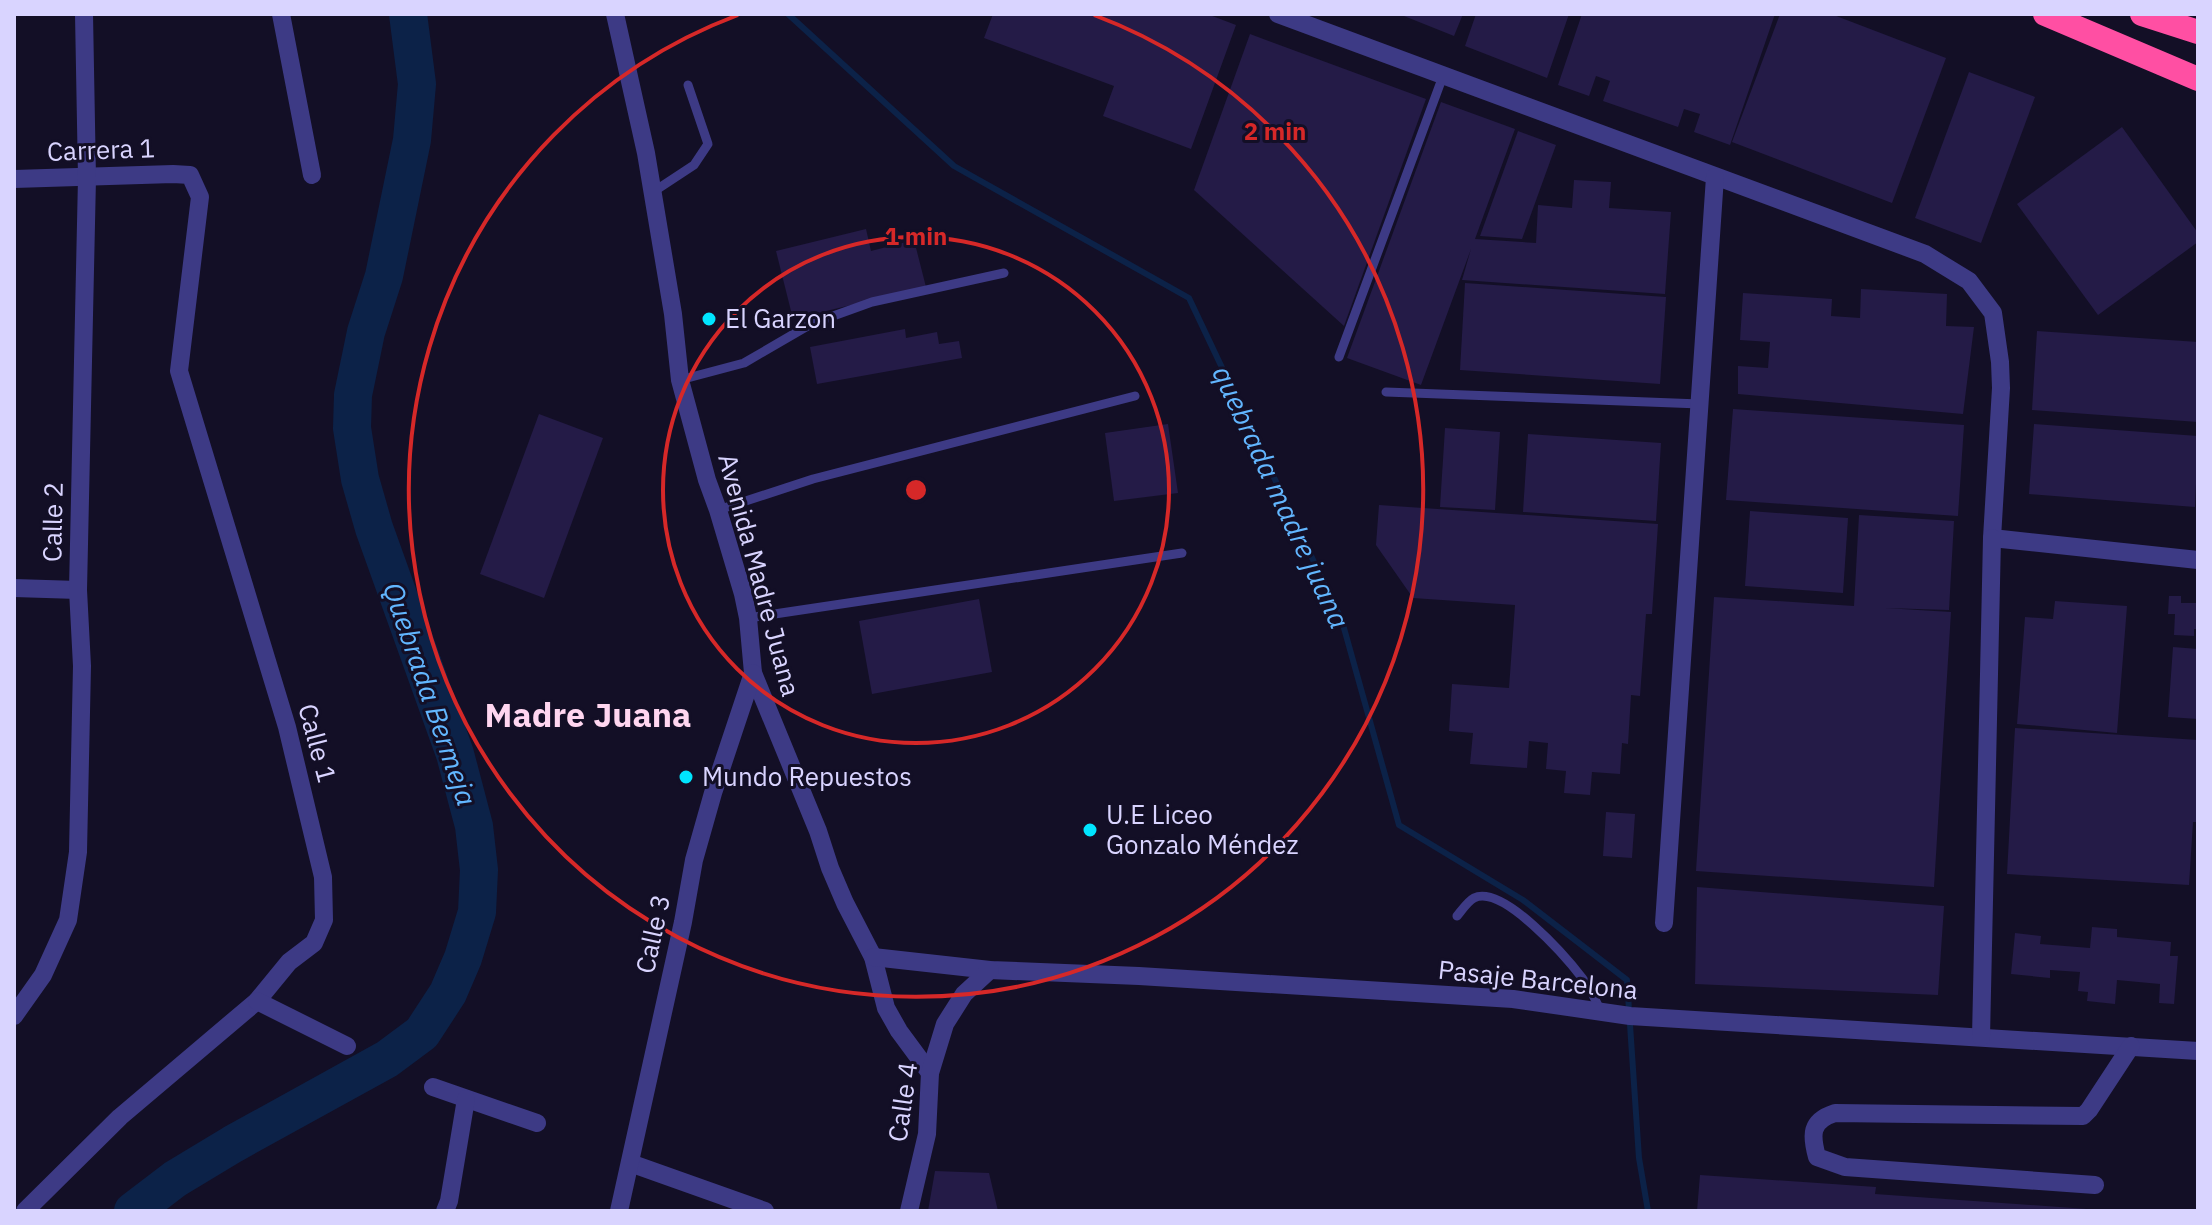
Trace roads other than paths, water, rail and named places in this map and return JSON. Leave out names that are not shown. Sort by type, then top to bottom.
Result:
[{"type":"highway","points":[[2045,14],[2198,79]]},
{"type":"highway","points":[[2142,14],[2198,32]]},
{"type":"street","name":"Calle 2","points":[[14,1016],[43,975],[68,920],[78,852],[82,666],[78,590],[87,178],[84,14]]},
{"type":"street","points":[[281,14],[312,175]]},
{"type":"street","name":"Avenida Madre Juana","points":[[615,14],[653,192],[673,314],[680,380],[743,594],[753,673],[818,831],[830,868],[873,957],[886,1008],[930,1073]]},
{"type":"street","points":[[1278,14],[1925,254],[1969,281],[1993,313],[2001,388],[1992,538],[1981,1037]]},
{"type":"street","name":"Carrera 1","points":[[14,179],[190,175]]},
{"type":"street","name":"Calle 1","points":[[25,1211],[120,1117],[257,1001],[289,962],[314,943],[324,920],[323,877],[287,727],[179,371],[200,197],[190,175]]},
{"type":"street","points":[[1664,923],[1715,177]]},
{"type":"street","points":[[1992,538],[2198,560]]},
{"type":"street","points":[[14,588],[78,590]]},
{"type":"street","name":"Calle 3","points":[[619,1211],[694,860],[753,673]]},
{"type":"street","name":"Pasaje Barcelona","points":[[873,957],[990,970],[1513,999],[1630,1016],[2198,1051]]},
{"type":"street","name":"Calle 4","points":[[909,1211],[927,1134],[930,1073],[945,1024],[964,994],[990,970]]},
{"type":"street","points":[[257,1001],[347,1046]]},
{"type":"street","points":[[2095,1185],[1845,1167],[1817,1157],[1812,1137],[1817,1125],[1835,1113],[2083,1116],[2131,1046]]},
{"type":"street","points":[[433,1087],[537,1123]]},
{"type":"street","points":[[445,1211],[466,1099]]},
{"type":"street","points":[[630,1163],[765,1211]]},
{"type":"lane","points":[[1339,357],[1443,76]]},
{"type":"lane","points":[[653,192],[694,165],[708,144],[688,85]]},
{"type":"lane","points":[[680,380],[744,363],[811,324],[872,302],[1004,273]]},
{"type":"lane","points":[[1386,392],[1700,404]]},
{"type":"lane","points":[[718,510],[813,479],[1135,396]]},
{"type":"lane","points":[[748,618],[1182,553]]},
{"type":"lane","points":[[1457,916],[1472,898],[1484,896],[1509,904],[1562,953],[1585,982],[1601,1012]]},
{"type":"waterway","name":"Quebrada Bermeja","points":[[133,1211],[175,1179],[387,1059],[422,1033],[448,993],[477,912],[479,870],[474,826],[455,754],[374,528],[360,479],[352,428],[353,395],[366,332],[384,276],[412,140],[417,84],[408,14]]},
{"type":"waterway","name":"quebrada madre juana","points":[[788,14],[954,166],[1189,298],[1342,621],[1399,825],[1523,900],[1627,980],[1639,1158],[1648,1211]]},
{"type":"place","name":"El Garzon","points":[[709,319]]},
{"type":"place","name":"Mundo Repuestos","points":[[686,777]]},
{"type":"place","name":"U.E Liceo Gonzalo Méndez","points":[[1090,830]]},
{"type":"district","name":"Madre Juana","points":[[588,715]]}]
